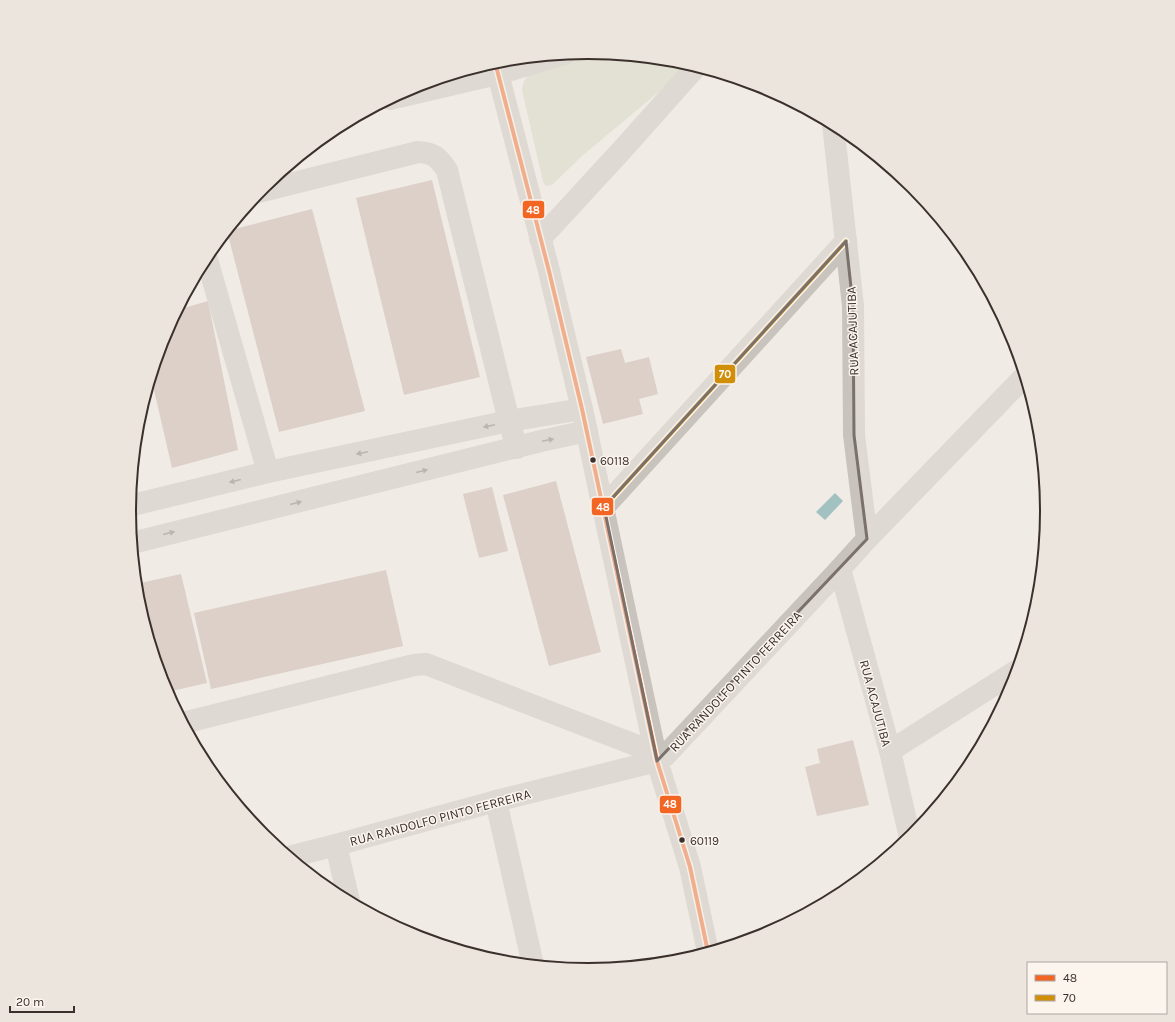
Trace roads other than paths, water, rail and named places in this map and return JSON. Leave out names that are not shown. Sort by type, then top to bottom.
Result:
[{"type":"street","points":[[496,69],[582,409],[657,757],[690,867],[707,947]]},
{"type":"street","points":[[432,87],[488,70]]},
{"type":"street","points":[[540,239],[692,71]]},
{"type":"street","name":"RUA ACAJUTIBA","points":[[834,132],[853,306],[854,435],[866,539]]},
{"type":"street","points":[[270,189],[418,152],[427,153],[438,157],[447,170],[517,448]]},
{"type":"street","points":[[604,507],[846,241]]},
{"type":"street","points":[[209,265],[268,472]]},
{"type":"street","name":"RUA RANDOLFO PINTO FERREIRA","points":[[295,856],[665,756],[840,569],[866,539],[1020,381]]},
{"type":"street","points":[[136,504],[268,472],[509,421],[582,409]]},
{"type":"street","points":[[136,542],[587,431]]},
{"type":"street","points":[[202,489],[213,522]]},
{"type":"street","name":"RUA ACAJUTIBA","points":[[840,569],[890,751],[908,830]]},
{"type":"street","points":[[188,722],[414,665],[426,664],[657,757]]},
{"type":"street","points":[[890,751],[1008,676]]},
{"type":"street","points":[[496,801],[532,959]]},
{"type":"street","points":[[336,845],[347,894]]},
{"type":"water","points":[[835,493],[843,501],[825,520],[816,512]]},
{"type":"place","name":"60118","points":[[593,460]]},
{"type":"place","name":"60119","points":[[682,840]]}]
